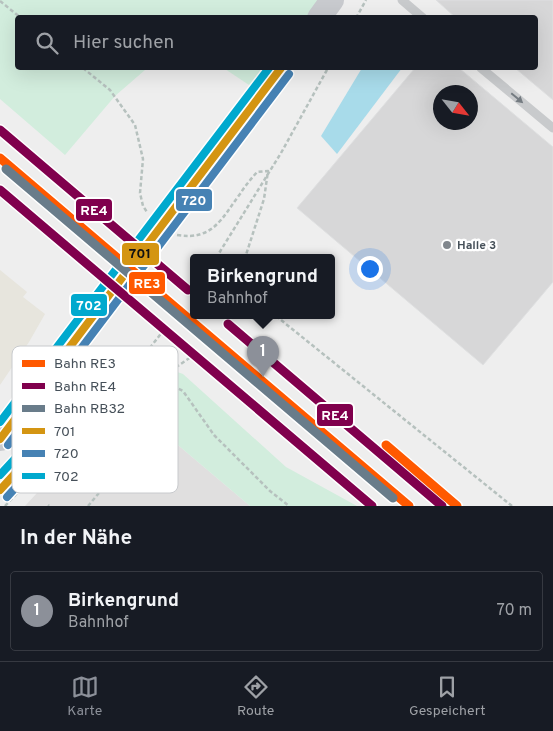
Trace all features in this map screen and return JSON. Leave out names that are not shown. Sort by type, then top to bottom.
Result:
[{"type":"street","points":[[320,15],[332,0]]},
{"type":"street","points":[[69,346],[279,70]]},
{"type":"street","points":[[0,439],[12,423]]},
{"type":"lane","points":[[402,0],[420,15]]},
{"type":"lane","points":[[484,70],[553,128]]},
{"type":"lane","points":[[0,490],[12,477]]},
{"type":"path","points":[[358,15],[366,0]]},
{"type":"path","points":[[0,1],[16,15]]},
{"type":"path","points":[[85,70],[110,90],[135,124],[143,160],[140,193],[143,206],[150,217]]},
{"type":"path","points":[[218,254],[268,171],[281,153],[327,70]]},
{"type":"path","points":[[171,231],[178,235],[192,237],[204,233],[223,220],[257,172],[268,171]]},
{"type":"path","points":[[246,254],[264,199],[268,171]]},
{"type":"path","points":[[280,319],[512,506]]},
{"type":"path","points":[[152,346],[163,331],[191,352],[197,353],[178,366]]},
{"type":"path","points":[[178,388],[183,391],[214,435],[270,491],[289,506]]},
{"type":"path","points":[[5,506],[17,493]]},
{"type":"path","points":[[88,506],[99,493]]},
{"type":"shaded area","points":[[0,270],[27,292],[23,297],[45,314],[26,346],[12,346],[12,367],[0,385]]},
{"type":"shaded area","points":[[178,445],[250,506],[25,506],[37,493],[178,493]]},
{"type":"green space","points":[[0,0],[320,0],[308,15],[15,15],[15,70],[145,70],[115,96],[65,155],[0,99]]},
{"type":"green space","points":[[226,70],[265,70],[252,87]]},
{"type":"green space","points":[[178,372],[183,374],[286,467],[357,506],[250,506],[178,445]]},
{"type":"water","points":[[361,70],[400,70],[337,154],[321,136]]},
{"type":"building","points":[[436,0],[553,0],[553,100],[517,70],[538,70],[538,15],[453,15]]},
{"type":"building","name":"Halle 3","points":[[413,70],[461,70],[553,147],[553,282],[483,365],[297,208]]},
{"type":"rail line","name":"RE4","points":[[0,130],[188,290]]},
{"type":"rail line","name":"RE3","points":[[0,158],[409,506]]},
{"type":"rail line","name":"RB32","points":[[6,169],[393,498]]},
{"type":"rail line","name":"RE4","points":[[0,190],[372,506]]},
{"type":"rail line","name":"RE4","points":[[228,324],[442,506]]},
{"type":"rail line","name":"RE3","points":[[386,445],[457,506]]},
{"type":"transit line","name":"702","points":[[58,346],[267,70]]},
{"type":"transit line","name":"701","points":[[70,346],[279,70]]},
{"type":"transit line","name":"720","points":[[83,346],[289,74]]},
{"type":"transit line","name":"702","points":[[0,422],[12,406]]},
{"type":"transit line","name":"701","points":[[0,439],[12,423]]},
{"type":"transit line","name":"720","points":[[8,445],[12,440]]},
{"type":"transit line","name":"702","points":[[0,475],[12,462]]},
{"type":"transit line","name":"701","points":[[0,490],[12,477]]},
{"type":"transit line","name":"720","points":[[7,497],[12,492]]},
{"type":"place","name":"Halle 3","points":[[447,245]]},
{"type":"place","name":"Birkengrund","points":[[263,377]]}]
